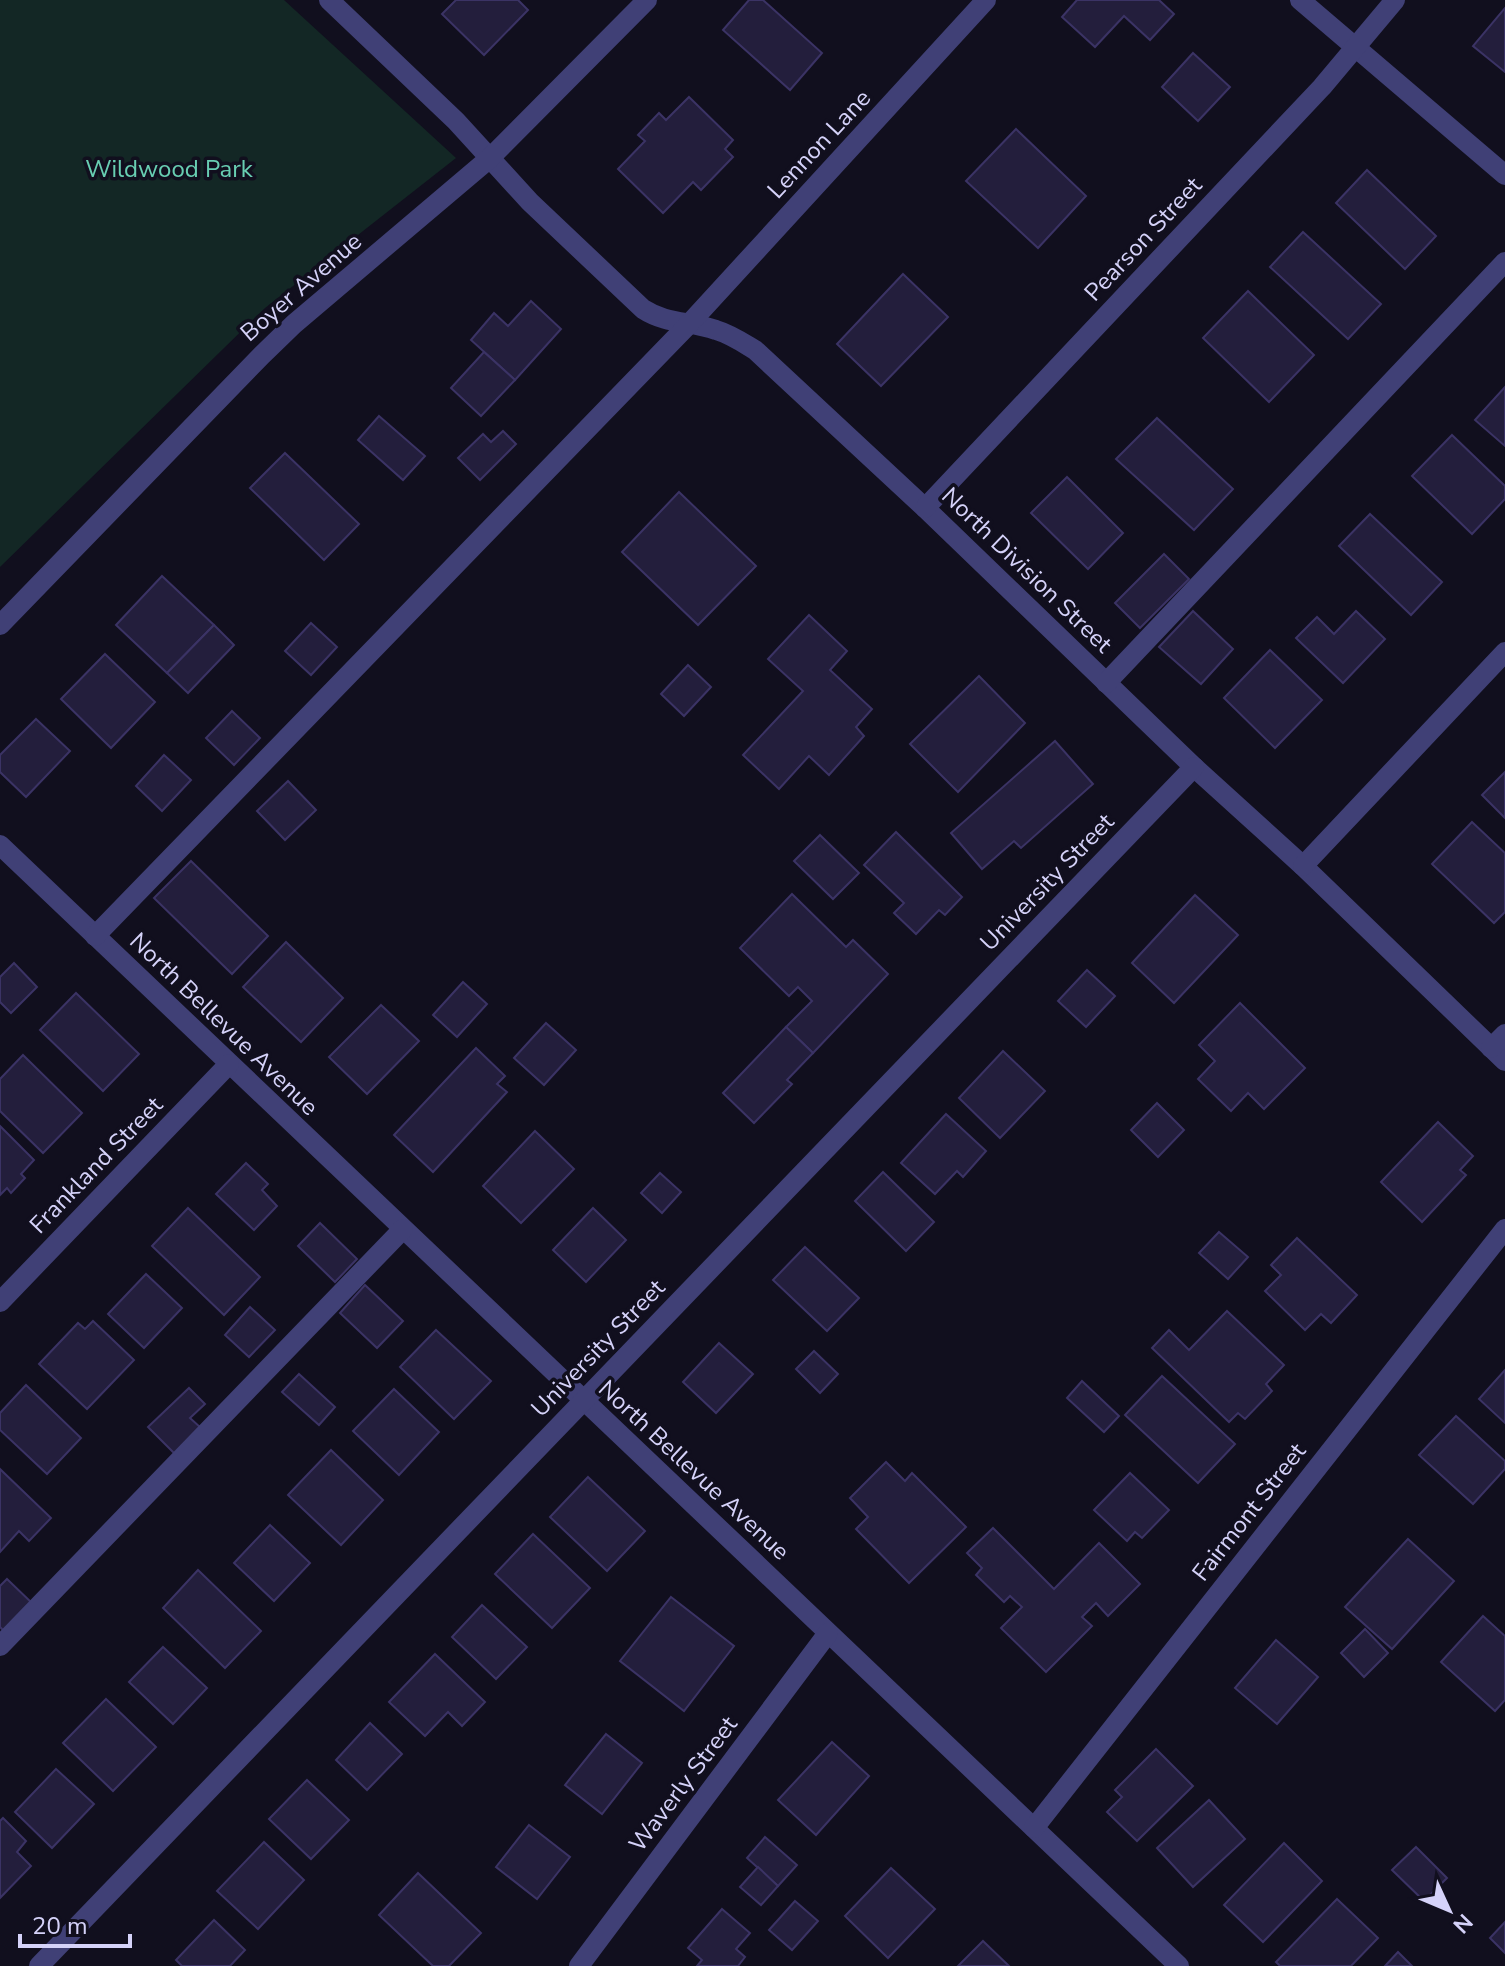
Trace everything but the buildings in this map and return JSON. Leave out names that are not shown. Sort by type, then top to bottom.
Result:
[{"type":"street","name":"North Division Street","points":[[329,0],[465,130],[530,202],[643,309],[657,318],[715,330],[755,350],[925,508],[1194,767],[1500,1048]]},
{"type":"street","name":"Boyer Avenue","points":[[0,625],[294,324],[490,158],[647,0]]},
{"type":"street","name":"Lennon Lane","points":[[95,936],[689,324],[986,0]]},
{"type":"street","points":[[1300,0],[1505,175]]},
{"type":"street","name":"Pearson Street","points":[[925,508],[1322,87],[1395,0]]},
{"type":"street","points":[[1106,683],[1505,262]]},
{"type":"street","points":[[1303,866],[1505,652]]},
{"type":"street","name":"University Street","points":[[39,1966],[1194,767]]},
{"type":"street","name":"North Bellevue Avenue","points":[[0,845],[1179,1966]]},
{"type":"street","name":"Frankland Street","points":[[0,1302],[229,1064]]},
{"type":"street","points":[[0,1646],[403,1229]]},
{"type":"street","name":"Fairmont Street","points":[[1034,1828],[1505,1229]]},
{"type":"street","name":"Waverly Street","points":[[579,1966],[828,1633]]},
{"type":"green space","name":"Wildwood Park","points":[[0,0],[284,0],[456,158],[265,308],[0,567]]}]
